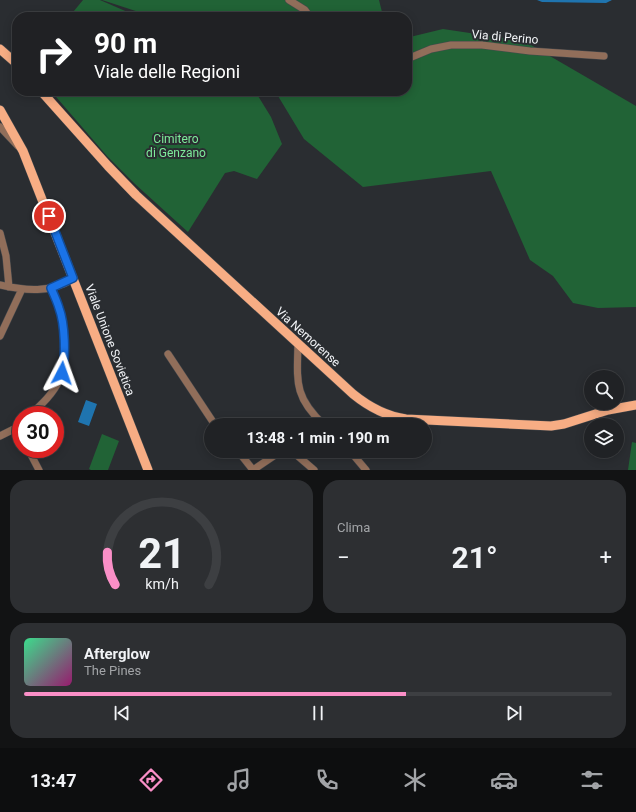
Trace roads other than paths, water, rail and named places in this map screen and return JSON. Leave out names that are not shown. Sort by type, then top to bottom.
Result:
[{"type":"main road","points":[[0,49],[12,60]]},
{"type":"main road","name":"Via Nemorense","points":[[45,96],[129,189],[360,400],[381,412],[398,418],[555,426],[608,410],[636,405]]},
{"type":"main road","name":"Viale Unione Sovietica","points":[[0,110],[23,151],[148,470]]},
{"type":"street","points":[[289,0],[306,12]]},
{"type":"street","name":"Via di Perino","points":[[412,58],[431,49],[451,45],[482,45],[530,51],[604,56]]},
{"type":"street","name":"Viale Unione Sovietica","points":[[0,127],[23,151]]},
{"type":"street","points":[[0,233],[6,256],[9,287]]},
{"type":"street","points":[[0,285],[37,290],[51,288],[73,278]]},
{"type":"street","points":[[39,406],[52,393],[60,380],[63,369],[62,322],[59,307],[51,288]]},
{"type":"street","points":[[0,336],[22,289]]},
{"type":"street","points":[[298,344],[298,382],[300,394],[307,408],[316,418]]},
{"type":"street","points":[[168,354],[210,418]]},
{"type":"street","points":[[0,436],[12,430]]},
{"type":"street","points":[[33,458],[39,470]]},
{"type":"street","points":[[244,458],[253,470],[271,458]]},
{"type":"street","points":[[298,458],[314,470]]},
{"type":"street","points":[[356,458],[366,470]]},
{"type":"water","points":[[537,0],[612,0],[606,3],[542,2]]},
{"type":"water","points":[[86,400],[97,404],[89,426],[78,422]]},
{"type":"park label","name":"Cimitero di Genzano","points":[[176,146]]}]
